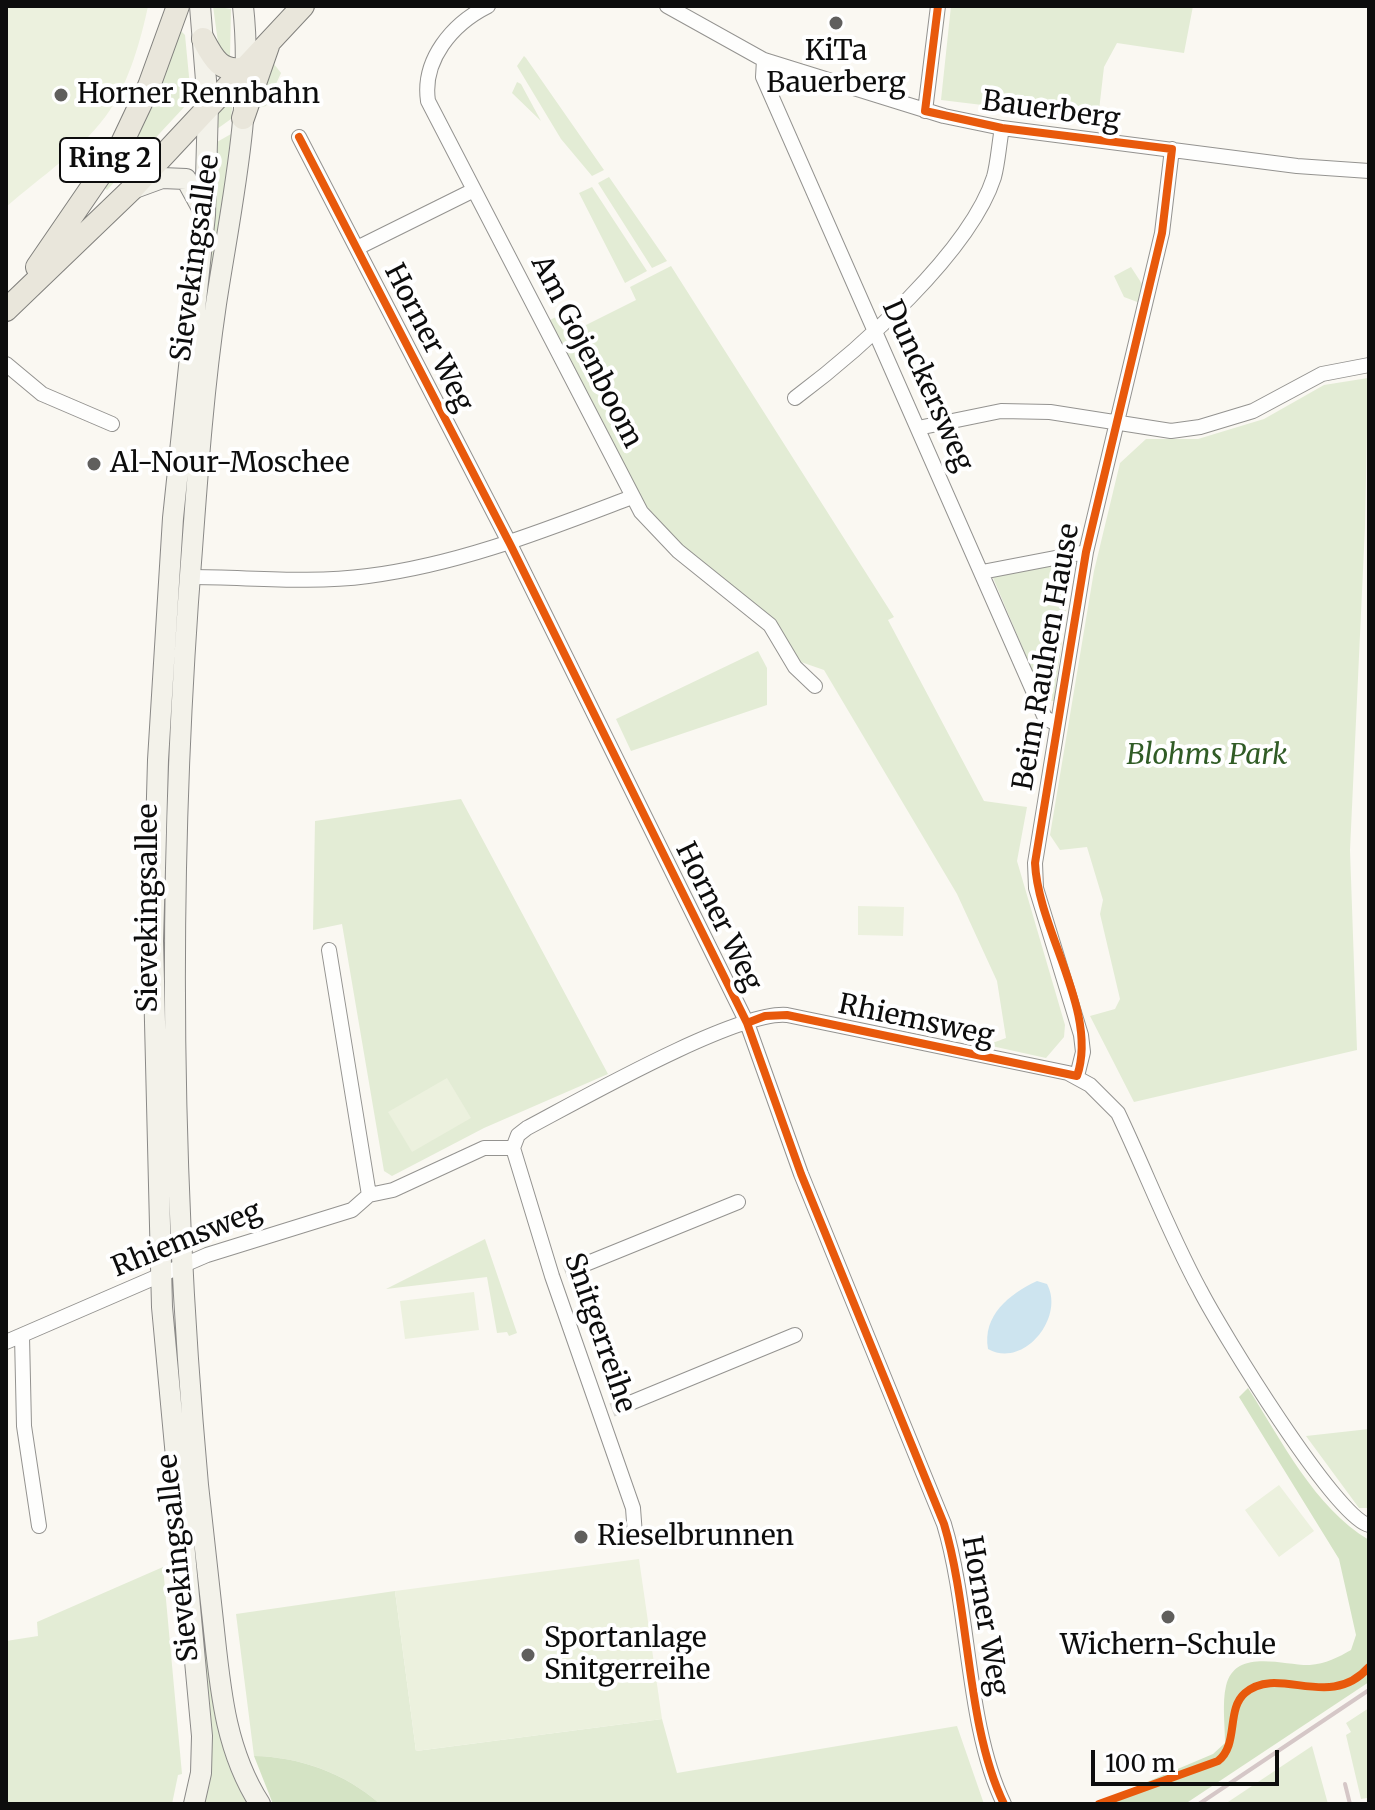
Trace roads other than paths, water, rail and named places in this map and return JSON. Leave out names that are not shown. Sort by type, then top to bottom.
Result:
[{"type":"main road","name":"Sievekingsallee","points":[[194,1804],[201,1773],[201,1714],[161,1276],[153,941],[179,577],[186,378],[205,215],[208,105],[200,6]]},
{"type":"main road","name":"Sievekingsallee","points":[[243,6],[243,118],[179,577],[180,736],[176,887],[181,1266],[200,1500],[221,1695],[236,1759],[260,1804]]},
{"type":"main road","points":[[203,39],[221,66],[233,70],[245,68],[303,6]]},
{"type":"main road","name":"Ring 2","points":[[13,303],[122,143],[149,86],[177,9]]},
{"type":"main road","points":[[243,118],[268,45]]},
{"type":"main road","name":"Ring 2","points":[[13,303],[132,189],[245,68]]},
{"type":"main road","points":[[132,189],[162,178],[186,179],[205,215]]},
{"type":"street","name":"Am Gojenboom","points":[[488,6],[457,24],[430,65],[425,82],[428,101],[632,497],[653,526],[678,551],[770,625],[795,667],[815,686]]},
{"type":"street","name":"Bauerberg","points":[[667,6],[764,60],[925,111],[1002,128],[1369,171]]},
{"type":"street","points":[[925,111],[938,6]]},
{"type":"street","name":"Dunckersweg","points":[[764,60],[763,77],[1045,718],[1057,724]]},
{"type":"street","points":[[795,398],[875,331],[964,234],[994,178],[1002,128]]},
{"type":"street","name":"Horner Weg","points":[[299,137],[510,544],[747,1023],[801,1174],[944,1524],[955,1560],[983,1736],[1004,1804]]},
{"type":"street","name":"Beim Rauhen Hause","points":[[1077,1076],[1083,1052],[1081,1035],[1036,888],[1037,844],[1086,552],[1114,424],[1162,233],[1172,149]]},
{"type":"street","points":[[357,248],[474,190]]},
{"type":"street","points":[[6,364],[42,394],[112,424]]},
{"type":"street","points":[[918,428],[1001,411],[1050,412],[1171,431],[1200,427],[1253,411],[1322,374],[1369,365]]},
{"type":"street","points":[[179,577],[290,582],[367,577],[450,562],[510,544],[632,497]]},
{"type":"street","points":[[982,572],[1086,552]]},
{"type":"street","points":[[329,950],[369,1195]]},
{"type":"street","name":"Rhiemsweg","points":[[6,1342],[207,1255],[352,1210],[369,1195],[393,1190],[484,1148],[513,1148],[518,1135],[527,1128],[717,1032],[771,1015],[787,1015],[1077,1076]]},
{"type":"street","points":[[1077,1076],[1103,1096],[1118,1113],[1198,1287],[1244,1364],[1345,1510],[1357,1522],[1369,1525]]},
{"type":"street","name":"Snitgerreihe","points":[[513,1148],[605,1413],[633,1508],[635,1535]]},
{"type":"street","points":[[583,1265],[738,1202]]},
{"type":"street","points":[[630,1403],[795,1335]]},
{"type":"street","points":[[22,1336],[24,1426],[39,1526]]},
{"type":"water","points":[[1037,1281],[1047,1284],[1051,1297],[1046,1324],[1038,1336],[1015,1352],[1002,1353],[988,1349],[987,1337],[993,1316],[1017,1292]]},
{"type":"tunnel","points":[[565,1272],[583,1265]]},
{"type":"tunnel","points":[[612,1410],[630,1403]]},
{"type":"railway","points":[[1199,1804],[1369,1690]]},
{"type":"railway","points":[[1345,1784],[1350,1804]]},
{"type":"place","name":"KiTa Bauerberg","points":[[836,23]]},
{"type":"place","name":"Horner Rennbahn","points":[[61,95]]},
{"type":"place","name":"Al-Nour-Moschee","points":[[94,464]]},
{"type":"place","name":"Rieselbrunnen","points":[[581,1537]]},
{"type":"place","name":"Wichern-Schule","points":[[1168,1617]]},
{"type":"place","name":"Sportanlage Snitgerreihe","points":[[528,1655]]},
{"type":"park label","name":"Blohms Park","points":[[1207,756]]}]
